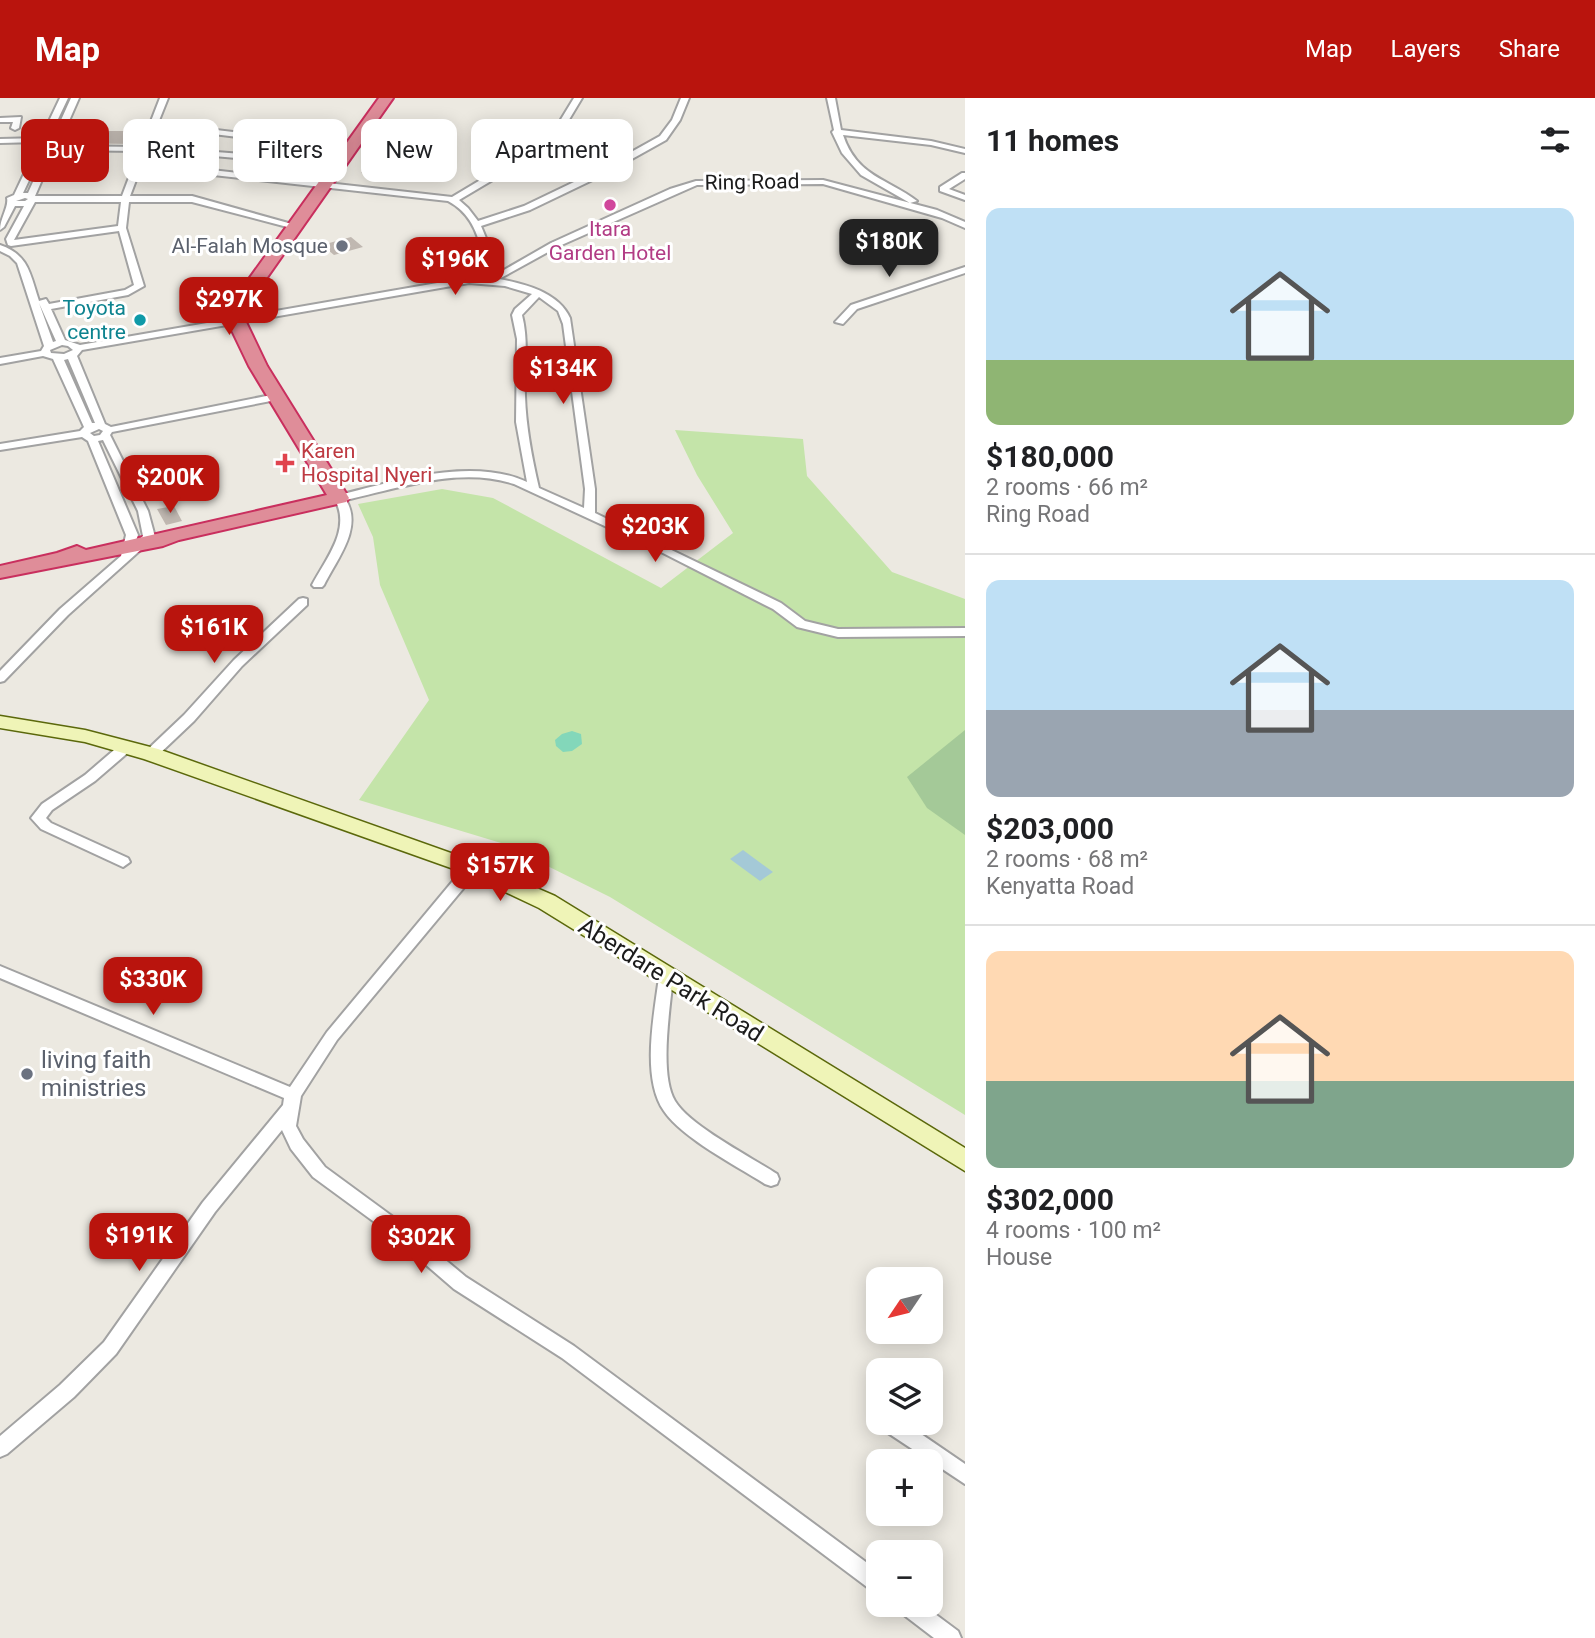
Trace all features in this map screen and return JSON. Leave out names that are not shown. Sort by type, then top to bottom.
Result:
[{"type":"highway","points":[[347,151],[386,98]]},
{"type":"highway","points":[[0,572],[163,540],[172,535],[225,522],[339,498],[321,464],[276,397],[236,320],[253,286],[328,182]]},
{"type":"street","points":[[54,119],[64,98]]},
{"type":"street","points":[[65,119],[75,98]]},
{"type":"street","points":[[157,119],[164,98]]},
{"type":"street","points":[[453,200],[552,141],[578,98]]},
{"type":"street","points":[[475,225],[527,208],[602,172],[663,138],[676,120],[685,98]]},
{"type":"street","name":"Ring Road","points":[[831,98],[836,132],[847,158],[860,172],[942,216]]},
{"type":"street","points":[[0,120],[18,119],[15,128]]},
{"type":"street","points":[[836,132],[931,143],[965,150]]},
{"type":"street","points":[[0,141],[21,141]]},
{"type":"street","points":[[233,155],[190,152],[185,154],[180,169],[233,175]]},
{"type":"street","points":[[965,175],[943,189],[965,198]]},
{"type":"street","points":[[0,227],[23,182]]},
{"type":"street","points":[[5,243],[32,199],[38,182]]},
{"type":"street","points":[[46,307],[136,290],[139,286],[122,228],[125,199],[132,182]]},
{"type":"street","points":[[292,182],[453,200],[469,213],[487,248],[487,261],[470,280]]},
{"type":"street","name":"Ring Road","points":[[495,278],[554,245],[696,183],[823,182],[965,225]]},
{"type":"street","points":[[0,198],[204,201],[295,226]]},
{"type":"street","points":[[5,243],[122,228]]},
{"type":"street","points":[[5,243],[20,251],[26,258],[61,342]]},
{"type":"street","points":[[5,243],[21,262],[47,349],[58,358],[136,545]]},
{"type":"street","points":[[840,322],[854,307],[965,270]]},
{"type":"street","points":[[58,358],[75,352],[236,320],[375,295],[495,278],[555,303],[562,310],[568,324],[590,489],[589,516]]},
{"type":"street","points":[[534,490],[524,447],[520,381],[524,350],[517,315],[537,294]]},
{"type":"street","points":[[0,361],[47,349],[61,342],[74,344],[105,430],[143,511],[136,545],[64,612],[0,678]]},
{"type":"street","points":[[0,447],[276,397]]},
{"type":"street","points":[[318,585],[347,529],[349,518],[339,498],[437,476],[469,473],[497,475],[777,606],[801,624],[838,632],[965,632]]},
{"type":"street","points":[[151,754],[189,718],[238,663],[303,602]]},
{"type":"street","name":"Aberdare Park Road","points":[[0,722],[85,736],[151,754],[472,868],[547,902],[965,1161]]},
{"type":"street","points":[[123,862],[46,827],[38,818],[47,807],[90,778],[126,747]]},
{"type":"street","points":[[0,1448],[67,1391],[110,1348],[209,1206],[291,1102],[332,1036],[472,868]]},
{"type":"street","points":[[0,972],[291,1102]]},
{"type":"street","points":[[666,977],[659,1046],[665,1099],[680,1118],[771,1179]]},
{"type":"street","points":[[291,1102],[288,1126],[319,1172],[394,1227],[460,1283],[568,1352],[866,1574]]},
{"type":"street","points":[[907,1435],[965,1475]]},
{"type":"street","points":[[923,1617],[951,1638]]},
{"type":"green space","points":[[675,430],[803,439],[807,476],[892,572],[965,599],[965,1115],[610,897],[501,843],[359,800],[429,700],[380,585],[373,537],[358,504],[442,489],[493,498],[661,588],[733,533],[697,475]]},
{"type":"green space","points":[[965,730],[965,835],[927,808],[907,777]]},
{"type":"green space","points":[[572,731],[581,734],[582,744],[572,751],[563,752],[556,746],[555,740]]},
{"type":"water","points":[[743,850],[773,872],[760,881],[730,859]]},
{"type":"building","points":[[109,131],[123,131],[123,144],[109,144]]},
{"type":"building","name":"Al-Falah Mosque","points":[[351,237],[363,247],[334,255],[322,245]]},
{"type":"building","points":[[174,506],[182,521],[166,525],[157,509]]},
{"type":"place","name":"Itara Garden Hotel","points":[[610,205]]},
{"type":"place","name":"Al-Falah Mosque","points":[[342,246]]},
{"type":"place","name":"Toyota centre","points":[[140,320]]},
{"type":"place","name":"Karen Hospital Nyeri","points":[[285,463]]},
{"type":"place","name":"living faith ministries","points":[[27,1074]]}]
